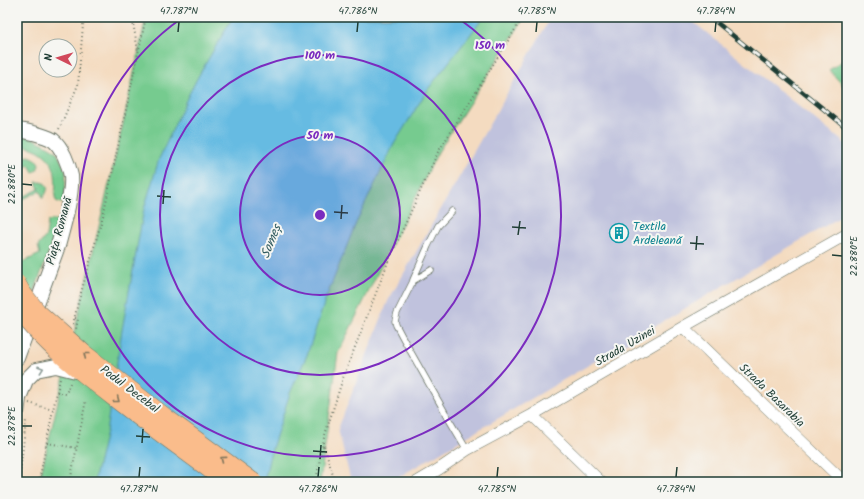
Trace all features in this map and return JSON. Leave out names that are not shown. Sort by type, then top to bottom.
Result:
[{"type":"main road","name":"Podul Decebal","points":[[17,283],[22,292],[38,312],[84,354],[167,418],[254,482]]},
{"type":"main road","name":"Podul Decebal","points":[[17,308],[76,377],[155,430],[226,482]]},
{"type":"street","points":[[17,130],[35,134],[53,141]]},
{"type":"street","name":"Piața Romană","points":[[17,358],[20,342],[58,246],[70,192],[71,176],[67,162],[58,146],[53,141]]},
{"type":"street","points":[[843,237],[847,247]]},
{"type":"street","name":"Strada Uzinei","points":[[417,482],[467,450],[532,415],[682,327],[843,237]]},
{"type":"street","name":"Strada Basarabia","points":[[682,327],[846,482]]},
{"type":"street","name":"Podul Decebal","points":[[21,415],[19,398],[26,380],[36,370],[56,366],[76,377]]},
{"type":"street","points":[[532,415],[600,482]]},
{"type":"lane","points":[[452,212],[438,226],[397,313],[395,321],[467,450]]},
{"type":"lane","points":[[413,281],[431,270]]},
{"type":"path","points":[[53,141],[78,85],[83,25],[86,17]]},
{"type":"path","points":[[132,17],[138,52]]},
{"type":"path","points":[[73,326],[78,303],[103,216],[146,17]]},
{"type":"path","points":[[316,482],[323,441],[344,378],[388,262],[438,152],[523,17]]},
{"type":"path","points":[[39,482],[61,377]]},
{"type":"path","points":[[57,392],[66,394],[76,377]]},
{"type":"path","points":[[70,482],[86,400]]},
{"type":"path","points":[[27,402],[53,410]]},
{"type":"path","points":[[19,482],[21,415]]},
{"type":"path","points":[[323,441],[335,482]]},
{"type":"path","points":[[47,443],[76,448]]},
{"type":"path","points":[[41,474],[43,482]]},
{"type":"shaded area","name":"Textila Ardeleană","points":[[551,17],[687,17],[847,145],[847,213],[390,482],[351,482],[338,429],[388,301]]},
{"type":"green space","points":[[146,17],[525,17],[438,152],[338,353],[320,482],[39,482],[123,124]]},
{"type":"green space","points":[[847,58],[847,90],[829,70]]},
{"type":"green space","points":[[17,136],[30,137],[56,151],[66,171],[65,195],[61,203],[56,201],[55,198],[56,184],[53,166],[50,161],[39,151],[24,146],[18,146]]},
{"type":"green space","points":[[28,156],[35,158],[38,162],[39,164],[37,170],[33,172],[29,165],[17,171],[17,167],[24,163],[25,157]]},
{"type":"green space","points":[[36,182],[44,183],[47,186],[47,192],[43,198],[40,191],[17,202],[17,200],[39,189]]},
{"type":"green space","points":[[58,220],[58,226],[19,334],[17,335],[17,265],[40,254],[38,246],[46,236],[48,221]]},
{"type":"water","name":"Someș","points":[[233,17],[484,17],[428,89],[394,144],[356,223],[326,298],[307,355],[290,393],[270,455],[264,482],[94,482],[106,432],[122,330],[144,209],[159,159],[188,96]]},
{"type":"railway","points":[[710,17],[847,128]]},
{"type":"place","name":"Textila Ardeleană","points":[[619,233]]}]
